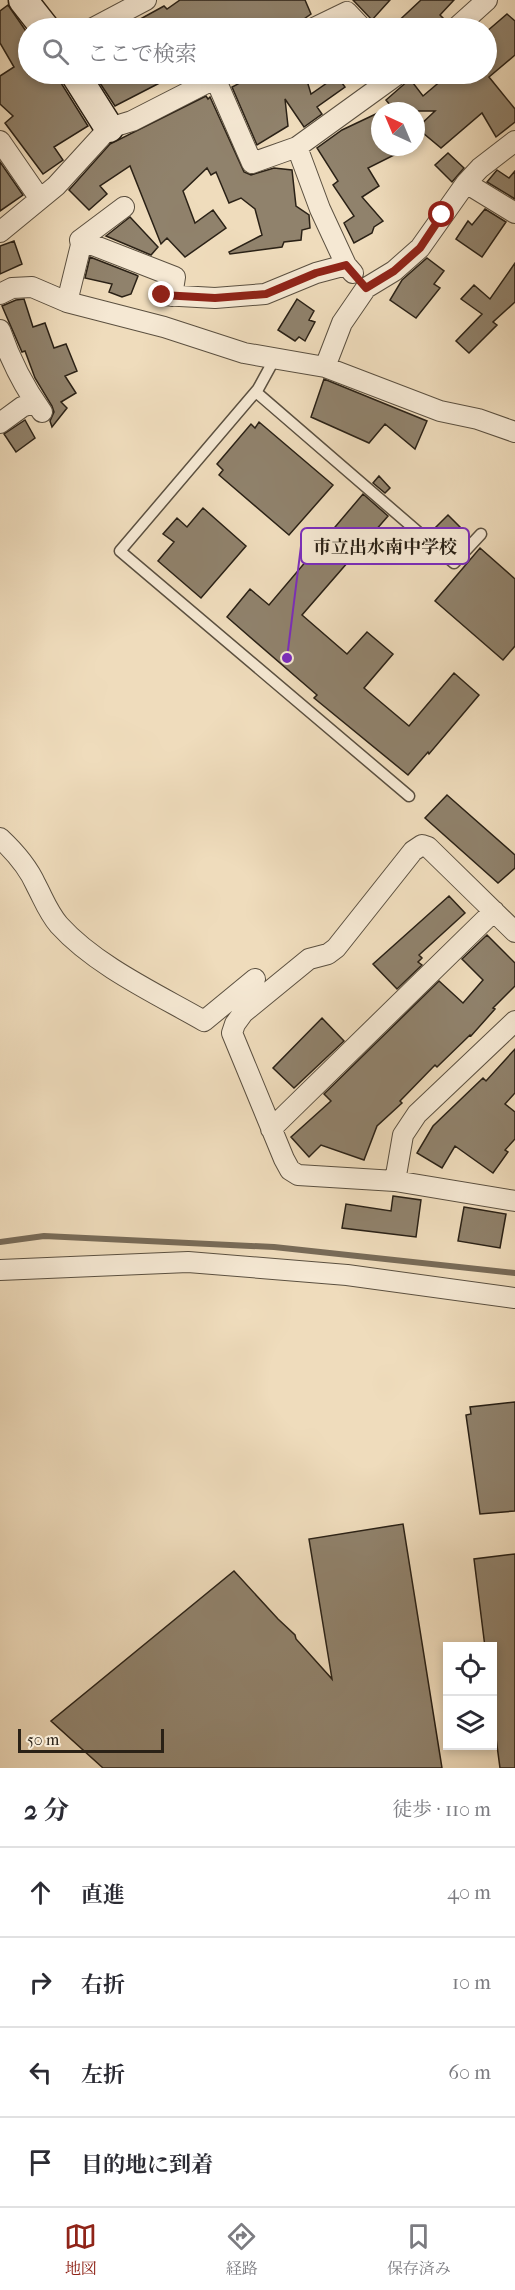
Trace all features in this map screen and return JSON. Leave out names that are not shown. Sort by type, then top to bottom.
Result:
[{"type":"street","points":[[23,0],[37,18]]},
{"type":"street","points":[[112,18],[146,0]]},
{"type":"street","points":[[467,18],[486,0]]},
{"type":"street","points":[[326,18],[341,6],[352,18]]},
{"type":"street","points":[[81,84],[109,128]]},
{"type":"street","points":[[0,232],[69,173],[109,128],[132,121],[204,84]]},
{"type":"street","points":[[223,84],[252,163],[297,147],[384,84]]},
{"type":"street","points":[[0,141],[40,199]]},
{"type":"street","points":[[325,367],[342,323],[366,288],[394,271],[420,248],[466,183],[480,168],[515,141]]},
{"type":"street","points":[[297,147],[320,209],[346,265],[366,288]]},
{"type":"street","points":[[466,183],[515,213]]},
{"type":"street","points":[[80,240],[124,207]]},
{"type":"street","points":[[80,240],[175,277],[167,295],[215,298],[266,294],[316,273],[346,265]]},
{"type":"street","points":[[67,302],[81,245],[80,240]]},
{"type":"street","points":[[0,294],[12,288],[32,287],[67,302],[164,327],[244,353],[325,367],[440,411],[478,419],[515,432]]},
{"type":"street","points":[[0,330],[6,348],[39,407],[22,407],[0,423]]},
{"type":"street","points":[[0,838],[18,855],[36,884],[46,909],[75,941],[121,973],[204,1021],[255,979]]},
{"type":"street","points":[[515,932],[428,847],[422,844],[413,851],[336,948],[328,954],[309,959],[243,1013],[232,1033],[290,1170],[298,1175],[395,1181],[515,1201]]},
{"type":"street","points":[[271,1129],[494,911]]},
{"type":"street","points":[[395,1181],[403,1135],[417,1114],[515,1021]]},
{"type":"street","points":[[0,1270],[188,1262],[347,1275],[515,1298]]},
{"type":"lane","points":[[275,358],[256,392],[120,551],[409,796]]},
{"type":"lane","points":[[256,392],[454,563],[481,534]]},
{"type":"building","points":[[180,0],[305,0],[311,14],[305,18],[142,18],[164,6],[167,9]]},
{"type":"building","points":[[353,0],[390,0],[374,18],[370,18]]},
{"type":"building","points":[[421,0],[454,0],[440,15],[443,18],[402,18]]},
{"type":"building","points":[[8,5],[18,20],[18,84],[62,84],[88,126],[54,147],[63,160],[43,174],[5,123],[13,116],[0,104],[0,76],[14,67],[0,43],[0,11]]},
{"type":"building","points":[[507,14],[515,21],[515,55],[497,70],[497,23]]},
{"type":"building","points":[[101,84],[158,84],[115,106]]},
{"type":"building","points":[[238,84],[308,84],[311,94],[325,84],[343,84],[345,87],[317,107],[322,114],[304,127],[285,99],[288,126],[257,145],[232,87]]},
{"type":"building","points":[[404,84],[414,84],[423,96],[437,84],[495,84],[515,109],[515,122],[496,137],[482,113],[441,148],[425,135],[425,120],[435,111],[425,111],[425,102],[388,102],[386,100]]},
{"type":"building","points":[[206,96],[208,99],[210,97],[244,172],[251,175],[274,168],[292,170],[296,206],[309,215],[310,228],[302,230],[301,240],[284,242],[282,247],[230,254],[229,252],[262,235],[255,209],[241,198],[229,203],[216,172],[211,175],[207,168],[183,191],[195,223],[213,210],[226,228],[185,257],[167,238],[161,244],[130,166],[100,186],[107,194],[89,210],[69,190],[110,144]]},
{"type":"building","points":[[371,116],[371,156],[392,156],[368,168],[379,186],[362,197],[383,221],[374,227],[372,233],[354,243],[344,223],[354,216],[333,185],[338,181],[317,148],[342,130]]},
{"type":"building","points":[[448,153],[464,168],[452,182],[435,165]]},
{"type":"building","points":[[0,162],[23,195],[0,211]]},
{"type":"building","points":[[497,170],[509,178],[515,171],[515,199],[487,182]]},
{"type":"building","points":[[485,209],[506,222],[482,257],[456,239],[468,221],[472,225]]},
{"type":"building","points":[[130,217],[158,247],[151,255],[106,236]]},
{"type":"building","points":[[14,241],[22,264],[0,274],[0,246]]},
{"type":"building","points":[[90,257],[138,276],[131,294],[122,297],[109,292],[112,284],[85,278]]},
{"type":"building","points":[[427,258],[444,271],[434,284],[440,288],[416,318],[390,300],[402,280]]},
{"type":"building","points":[[515,263],[515,302],[493,322],[497,325],[469,353],[456,341],[482,314],[461,299],[474,285],[490,299]]},
{"type":"building","points":[[24,299],[33,327],[45,323],[54,348],[66,344],[77,371],[65,376],[76,393],[61,402],[67,408],[52,427],[50,421],[54,412],[52,406],[35,378],[25,351],[22,352],[2,306]]},
{"type":"building","points":[[297,299],[314,311],[309,320],[315,322],[305,341],[299,337],[295,341],[278,330]]},
{"type":"building","points":[[324,379],[427,421],[415,449],[385,424],[369,443],[311,417]]},
{"type":"building","points":[[25,420],[35,438],[16,452],[4,434]]},
{"type":"building","points":[[259,422],[333,485],[289,535],[219,475],[223,470],[217,464],[251,424],[255,428]]},
{"type":"building","points":[[379,476],[390,488],[385,493],[373,483]]},
{"type":"building","points":[[363,494],[388,516],[302,615],[347,654],[367,632],[393,654],[364,688],[409,726],[454,673],[479,695],[408,775],[314,698],[317,695],[227,617],[250,589],[269,605]]},
{"type":"building","points":[[203,508],[246,546],[201,598],[158,561],[174,542],[163,534],[177,518],[187,527]]},
{"type":"building","points":[[448,515],[461,528],[446,544],[432,531]]},
{"type":"building","points":[[480,548],[515,579],[515,646],[503,660],[435,601]]},
{"type":"building","points":[[447,795],[515,855],[515,868],[498,883],[425,818]]},
{"type":"building","points":[[449,896],[465,913],[419,955],[422,958],[418,962],[422,965],[397,989],[373,964]]},
{"type":"building","points":[[487,935],[515,963],[515,986],[493,1008],[495,1009],[471,1036],[437,1067],[435,1065],[400,1101],[402,1103],[377,1126],[364,1160],[321,1145],[309,1157],[291,1137],[331,1101],[324,1094],[439,981],[463,1003],[483,980],[462,959]]},
{"type":"building","points":[[322,1018],[344,1041],[294,1088],[273,1068]]},
{"type":"building","points":[[515,1049],[515,1093],[505,1104],[515,1112],[515,1139],[505,1150],[508,1152],[493,1173],[455,1146],[442,1168],[417,1153],[433,1126],[483,1078],[486,1081]]},
{"type":"building","points":[[393,1196],[421,1200],[416,1237],[342,1228],[346,1204],[391,1211]]},
{"type":"building","points":[[464,1207],[506,1214],[500,1248],[458,1241]]},
{"type":"building","points":[[515,1402],[515,1511],[480,1514],[466,1415],[471,1414],[470,1407]]},
{"type":"building","points":[[403,1524],[442,1768],[103,1768],[51,1721],[234,1571],[295,1635],[296,1639],[332,1679],[309,1539]]},
{"type":"building","points":[[515,1554],[515,1768],[500,1768],[497,1746],[497,1642],[484,1642],[474,1559]]},
{"type":"waterway","points":[[0,1242],[44,1236],[274,1247],[515,1273]]},
{"type":"place","name":"市立出水南中学校","points":[[287,658]]},
{"type":"route","points":[[162,295],[215,298],[266,294],[316,273],[346,265],[366,288],[394,271],[420,248],[442,215]]}]
